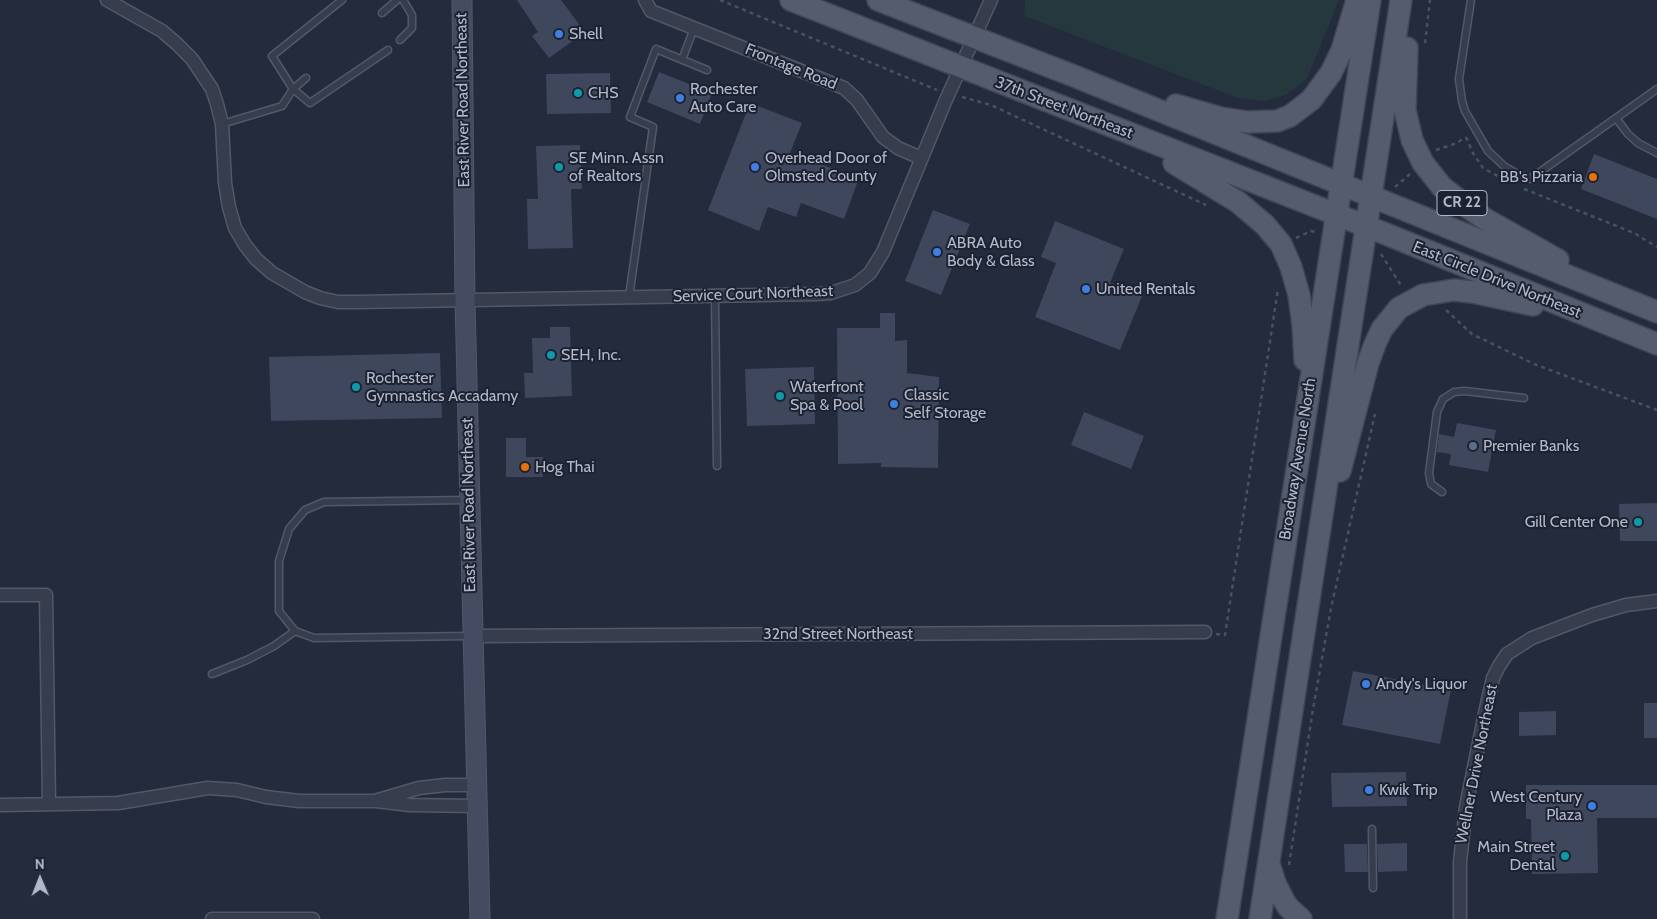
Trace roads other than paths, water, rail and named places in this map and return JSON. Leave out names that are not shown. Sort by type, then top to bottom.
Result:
[{"type":"main road","name":"37th Street Northeast","points":[[791,0],[1337,215]]},
{"type":"main road","name":"37th Street Northeast","points":[[878,0],[1074,76],[1371,196]]},
{"type":"main road","points":[[1074,76],[1233,120],[1262,123],[1277,121],[1290,116],[1301,108],[1322,87],[1342,50],[1357,0]]},
{"type":"main road","name":"Broadway Avenue North","points":[[1227,919],[1370,0]]},
{"type":"main road","name":"Broadway Avenue North","points":[[1260,919],[1401,0]]},
{"type":"main road","name":"CR 22","points":[[1411,0],[1405,76],[1405,110],[1407,124],[1417,152],[1432,175],[1453,196],[1485,219],[1573,268],[1657,310]]},
{"type":"main road","points":[[1070,111],[1170,161],[1219,190],[1255,216],[1274,236],[1286,255],[1299,295],[1303,325],[1307,405]]},
{"type":"main road","name":"East Circle Drive Northeast","points":[[1371,196],[1657,310]]},
{"type":"main road","name":"East Circle Drive Northeast","points":[[1337,215],[1657,344]]},
{"type":"main road","points":[[1313,567],[1357,412],[1368,363],[1375,344],[1391,318],[1400,308],[1423,295],[1454,290],[1536,306],[1613,326]]},
{"type":"main road","points":[[1268,862],[1275,883],[1288,907],[1301,919]]},
{"type":"main road","points":[[1232,886],[1242,919]]},
{"type":"street","name":"East River Road Northeast","points":[[462,0],[465,300],[480,919]]},
{"type":"street","name":"Frontage Road","points":[[645,0],[651,11],[844,88],[857,100],[883,137],[898,148],[922,158]]},
{"type":"street","name":"Service Court Northeast","points":[[111,1],[162,31],[192,60],[212,89],[218,104],[222,124],[225,183],[229,208],[235,228],[245,245],[256,259],[272,273],[305,292],[338,302],[831,293],[855,285],[870,273],[877,263],[949,93],[991,0]]},
{"type":"street","points":[[0,595],[46,595],[48,804]]},
{"type":"street","name":"Wellner Drive Northeast","points":[[1460,919],[1460,862],[1466,807],[1493,678],[1499,666],[1507,654],[1532,638],[1592,615],[1626,605],[1657,600]]},
{"type":"street","name":"32nd Street Northeast","points":[[472,636],[1205,632]]},
{"type":"street","points":[[376,801],[419,788],[445,785],[476,785]]},
{"type":"street","points":[[0,805],[118,803],[208,788],[237,790],[266,797],[299,801],[376,801],[410,805],[477,806]]},
{"type":"street","points":[[212,919],[313,919]]},
{"type":"lane","points":[[342,0],[272,56],[292,89],[310,103],[388,50]]},
{"type":"lane","points":[[382,14],[397,0]]},
{"type":"lane","points":[[400,40],[412,28],[412,15],[403,0]]},
{"type":"lane","points":[[1471,0],[1459,79],[1462,101],[1488,151],[1504,166],[1530,179],[1657,89]]},
{"type":"lane","points":[[682,60],[694,28]]},
{"type":"lane","points":[[629,297],[653,127],[630,116],[656,49],[707,70]]},
{"type":"lane","points":[[222,124],[282,106],[292,89],[306,78]]},
{"type":"lane","points":[[1616,118],[1628,134],[1638,143],[1657,153]]},
{"type":"lane","points":[[715,296],[718,466]]},
{"type":"lane","points":[[1442,492],[1431,484],[1429,473],[1437,412],[1443,399],[1454,392],[1465,391],[1524,398]]},
{"type":"lane","points":[[469,500],[324,502],[306,510],[289,529],[279,561],[279,611],[295,631],[314,638],[472,636]]},
{"type":"lane","points":[[212,674],[247,660],[274,646],[295,631]]},
{"type":"lane","points":[[1372,829],[1373,888]]},
{"type":"place","name":"Shell","points":[[559,34]]},
{"type":"place","name":"CHS","points":[[578,93]]},
{"type":"place","name":"Rochester Auto Care","points":[[680,98]]},
{"type":"place","name":"SE Minn. Assn of Realtors","points":[[559,167]]},
{"type":"place","name":"Overhead Door of Olmsted County","points":[[755,167]]},
{"type":"place","name":"BB's Pizzaria","points":[[1593,177]]},
{"type":"place","name":"ABRA Auto Body & Glass","points":[[937,252]]},
{"type":"place","name":"United Rentals","points":[[1086,289]]},
{"type":"place","name":"SEH, Inc.","points":[[551,355]]},
{"type":"place","name":"Rochester Gymnastics Accadamy","points":[[356,387]]},
{"type":"place","name":"Waterfront Spa & Pool","points":[[780,396]]},
{"type":"place","name":"Classic Self Storage","points":[[894,404]]},
{"type":"place","name":"Premier Banks","points":[[1473,446]]},
{"type":"place","name":"Hog Thai","points":[[525,467]]},
{"type":"place","name":"Gill Center One","points":[[1638,522]]},
{"type":"place","name":"Andy's Liquor","points":[[1366,684]]},
{"type":"place","name":"Kwik Trip","points":[[1369,790]]},
{"type":"place","name":"West Century Plaza","points":[[1592,806]]},
{"type":"place","name":"Main Street Dental","points":[[1565,856]]}]
